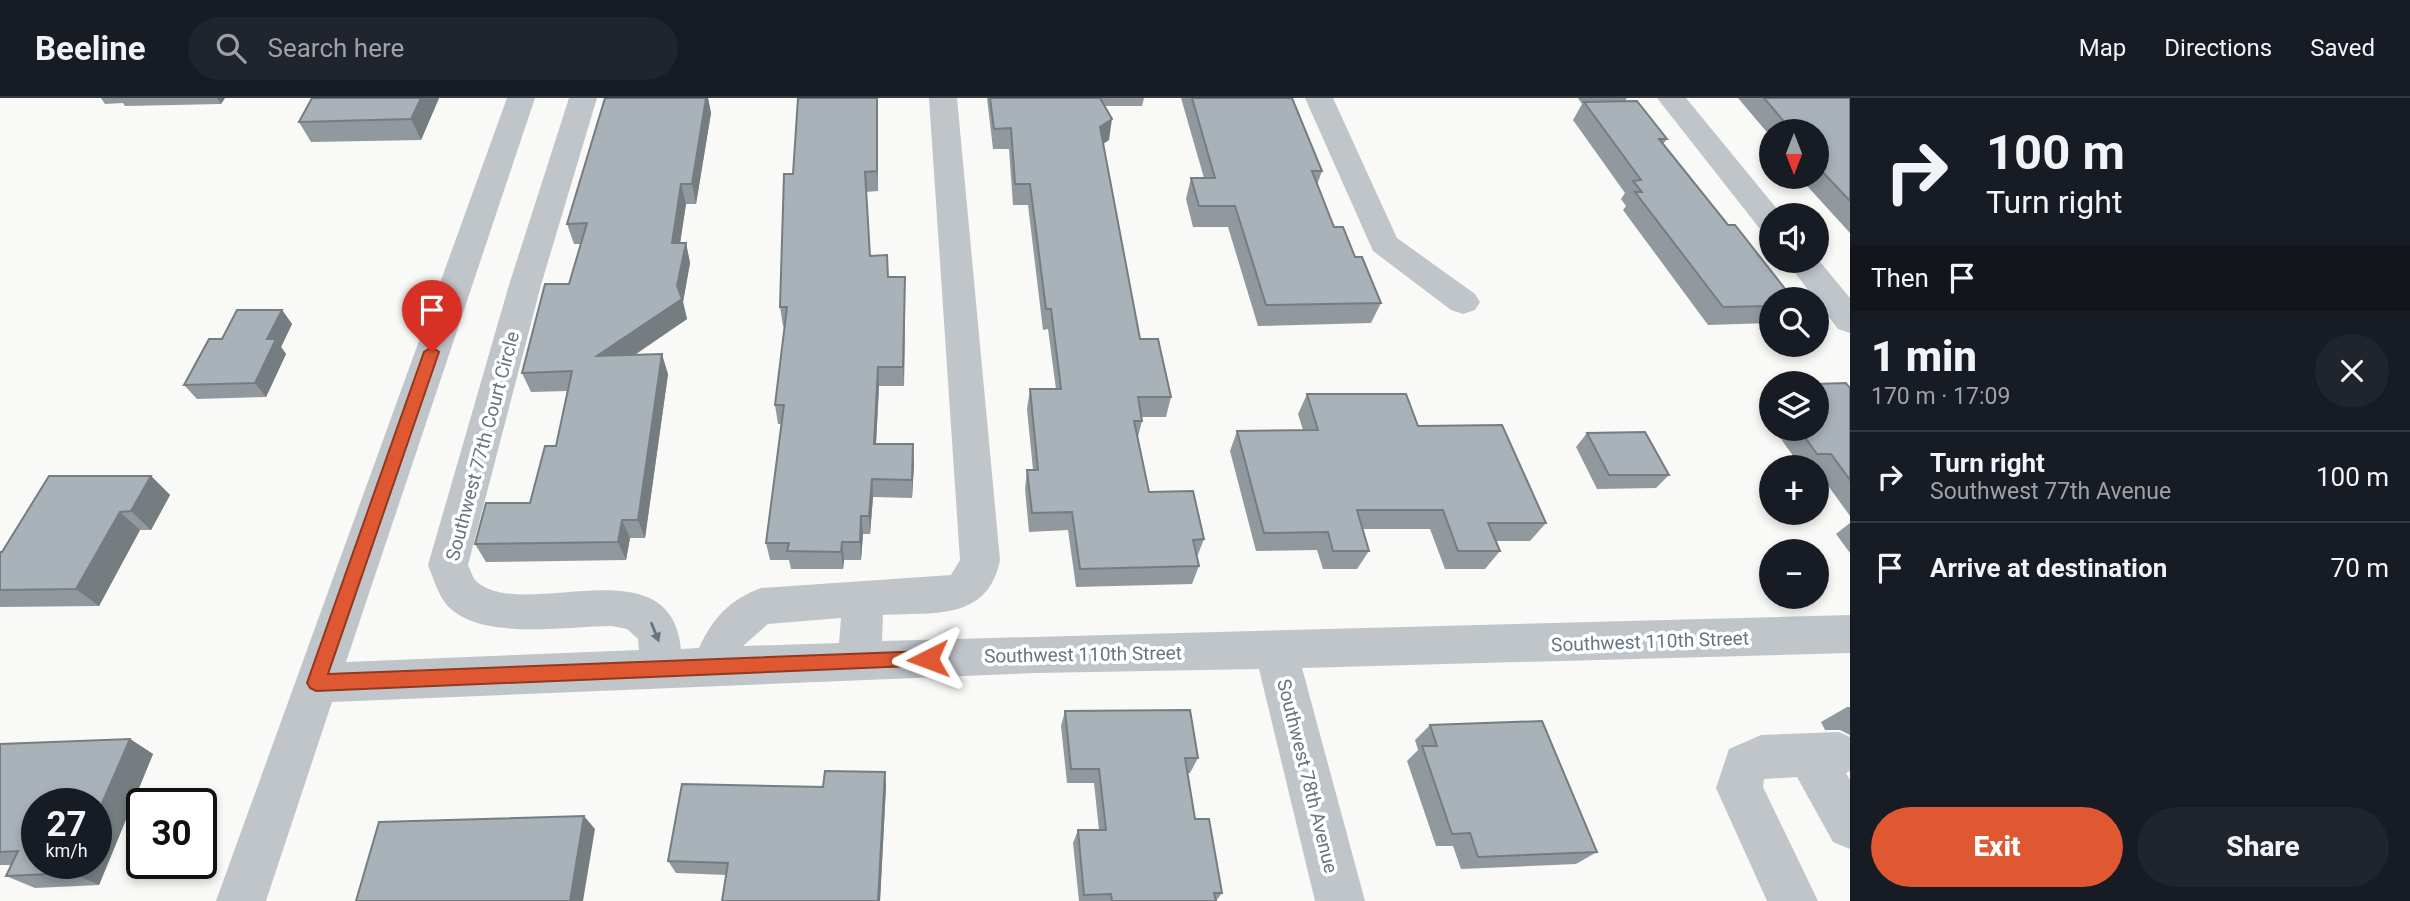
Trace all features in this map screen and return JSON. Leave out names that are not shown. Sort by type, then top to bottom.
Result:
[{"type":"street","points":[[241,901],[521,98]]},
{"type":"street","name":"Southwest 77th Court Circle","points":[[583,98],[526,285],[448,565],[451,583],[462,597],[478,606],[498,610],[624,611],[650,620],[657,630],[660,671]]},
{"type":"street","points":[[711,669],[726,633],[741,617],[761,606],[959,592],[971,584],[980,560],[943,98]]},
{"type":"street","points":[[1319,98],[1384,244],[1463,302]]},
{"type":"street","points":[[1671,98],[1759,207]]},
{"type":"street","points":[[1812,273],[1850,321]]},
{"type":"street","points":[[859,663],[875,597]]},
{"type":"street","name":"Southwest 110th Street","points":[[316,683],[1035,654],[1850,634]]},
{"type":"street","name":"Southwest 78th Avenue","points":[[1276,650],[1340,901]]},
{"type":"street","points":[[1793,901],[1739,788],[1745,765],[1761,757],[1824,754],[1850,825]]},
{"type":"building","points":[[312,98],[421,98],[411,119],[299,122]]},
{"type":"building","points":[[605,98],[706,98],[692,184],[681,184],[672,243],[686,243],[677,286],[682,299],[597,356],[662,354],[638,520],[622,520],[618,542],[475,544],[486,503],[530,503],[545,446],[556,446],[572,371],[522,373],[545,284],[569,284],[587,223],[567,224]]},
{"type":"building","points":[[798,98],[877,98],[877,171],[865,172],[870,256],[887,255],[888,277],[905,277],[903,367],[878,367],[874,444],[913,444],[912,480],[872,479],[869,516],[861,516],[860,542],[842,542],[841,552],[787,551],[789,543],[766,543],[784,405],[775,405],[787,307],[780,307],[784,174],[793,174]]},
{"type":"building","points":[[990,98],[1100,98],[1112,119],[1100,127],[1140,339],[1158,339],[1171,397],[1138,397],[1142,421],[1134,421],[1149,492],[1193,491],[1204,539],[1193,540],[1199,566],[1080,569],[1072,512],[1032,513],[1027,470],[1038,470],[1030,389],[1061,389],[1051,309],[1046,309],[1030,184],[1015,184],[1011,128],[994,129]]},
{"type":"building","points":[[1192,98],[1292,98],[1322,171],[1312,171],[1334,227],[1343,227],[1355,257],[1362,257],[1381,303],[1266,305],[1235,206],[1199,206],[1191,178],[1215,178]]},
{"type":"building","points":[[1764,98],[1850,98],[1850,201],[1829,179],[1829,119],[1782,119]]},
{"type":"building","points":[[1637,101],[1667,139],[1659,139],[1728,225],[1735,225],[1759,256],[1759,273],[1773,273],[1784,287],[1759,287],[1759,306],[1723,307],[1635,192],[1642,192],[1633,181],[1641,180],[1584,102]]},
{"type":"building","points":[[237,310],[282,310],[267,339],[276,339],[255,383],[184,385],[209,339],[222,339]]},
{"type":"building","points":[[1846,383],[1850,388],[1850,480],[1831,454],[1817,454],[1808,441],[1829,441],[1829,384]]},
{"type":"building","points":[[1307,394],[1406,394],[1418,426],[1502,425],[1546,523],[1488,523],[1500,551],[1458,551],[1443,510],[1357,510],[1369,551],[1333,551],[1328,532],[1264,533],[1237,431],[1318,430]]},
{"type":"building","points":[[1645,432],[1669,475],[1609,475],[1587,433]]},
{"type":"building","points":[[49,476],[151,476],[131,511],[120,512],[76,589],[0,590],[0,552]]},
{"type":"building","points":[[1190,710],[1198,758],[1185,758],[1195,819],[1209,819],[1222,893],[1214,893],[1216,901],[1112,901],[1111,894],[1084,895],[1078,830],[1106,830],[1099,769],[1071,769],[1065,711]]},
{"type":"building","points":[[1542,721],[1597,852],[1478,857],[1470,833],[1452,834],[1422,746],[1437,746],[1430,725]]},
{"type":"building","points":[[130,739],[109,788],[21,788],[21,875],[6,876],[18,851],[0,852],[0,744]]},
{"type":"building","points":[[825,771],[885,772],[878,901],[722,901],[728,863],[668,861],[682,784],[823,787]]},
{"type":"building","points":[[584,816],[570,901],[356,901],[379,822]]},
{"type":"route","points":[[432,352],[316,683],[928,659]]}]
